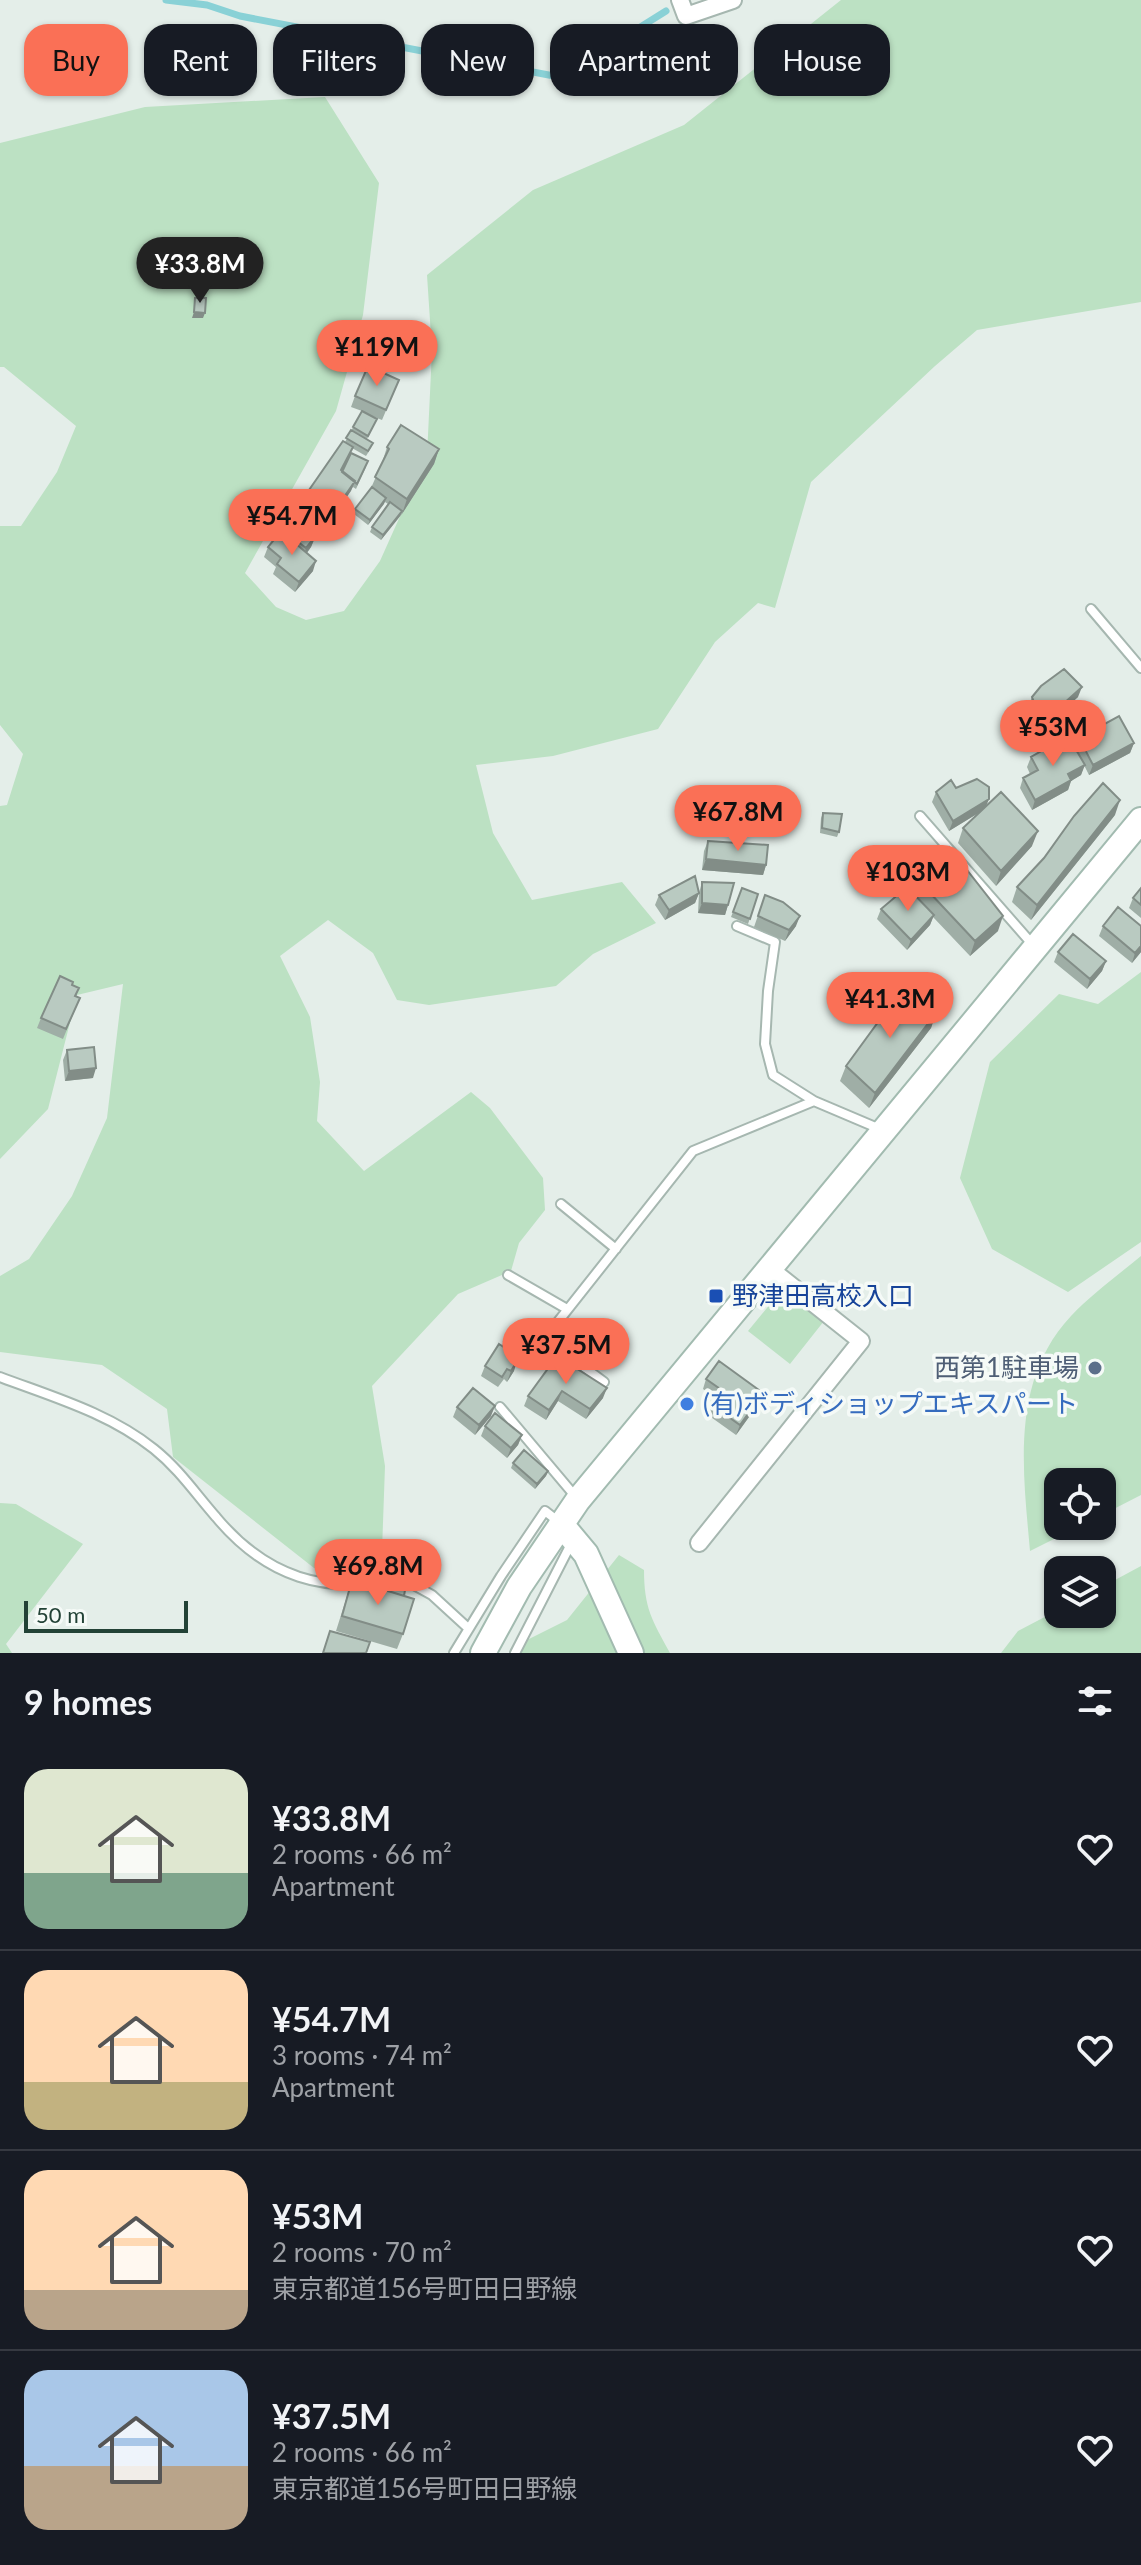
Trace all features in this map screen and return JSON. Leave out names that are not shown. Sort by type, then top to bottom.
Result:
[{"type":"main road","points":[[483,1653],[519,1587],[568,1531],[578,1500],[883,1130],[1138,830]]},
{"type":"main road","points":[[568,1531],[586,1554],[631,1653]]},
{"type":"street","points":[[680,0],[686,16],[733,0]]},
{"type":"street","points":[[699,1543],[726,1521],[828,1393],[861,1341],[769,1268]]},
{"type":"lane","points":[[1091,609],[1141,668]]},
{"type":"lane","points":[[920,816],[1036,947]]},
{"type":"lane","points":[[737,926],[775,942],[765,1044],[773,1075],[814,1101],[883,1130]]},
{"type":"lane","points":[[604,1382],[554,1345],[553,1328],[567,1309],[693,1151],[814,1101]]},
{"type":"lane","points":[[561,1204],[616,1249]]},
{"type":"lane","points":[[508,1275],[567,1309]]},
{"type":"lane","points":[[0,1377],[120,1425],[155,1449],[186,1477],[217,1519],[267,1563],[297,1578],[345,1585],[401,1578],[432,1595],[468,1628]]},
{"type":"lane","points":[[500,1407],[578,1500]]},
{"type":"lane","points":[[454,1653],[545,1511],[568,1531],[515,1653]]},
{"type":"green space","points":[[841,0],[1141,0],[1141,302],[977,330],[935,366],[811,482],[775,608],[758,603],[715,642],[658,729],[553,756],[476,765],[493,833],[532,900],[622,882],[656,923],[593,954],[556,986],[429,1005],[397,1000],[373,953],[328,920],[280,956],[310,1017],[320,1082],[317,1121],[364,1171],[471,1092],[490,1108],[543,1178],[545,1210],[519,1243],[511,1271],[458,1294],[372,1386],[385,1466],[381,1579],[314,1568],[173,1457],[167,1409],[102,1365],[0,1352],[0,1276],[29,1259],[72,1196],[107,1118],[123,984],[77,995],[48,1109],[0,1159],[0,806],[7,805],[23,754],[0,725],[0,526],[21,526],[57,472],[76,426],[4,367],[0,367],[0,143],[145,107],[325,97],[379,183],[363,315],[336,411],[245,573],[276,607],[306,620],[344,611],[380,561],[427,456],[432,351],[427,275],[533,190],[684,125],[720,96],[738,96],[738,82],[754,69],[754,96],[890,96],[890,24],[811,24]]},
{"type":"green space","points":[[1141,972],[1141,1242],[1068,1292],[992,1249],[960,1178],[990,1062],[1059,994],[1098,1004]]},
{"type":"green space","name":"西第1駐車場","points":[[1141,1256],[1141,1495],[1116,1508],[1116,1468],[1044,1468],[1044,1540],[1052,1540],[1030,1551],[1024,1459],[1029,1398],[1051,1341],[1096,1292]]},
{"type":"green space","points":[[785,1289],[824,1321],[790,1364],[748,1331],[776,1297],[776,1291]]},
{"type":"green space","points":[[0,1503],[16,1504],[83,1544],[6,1644],[12,1653],[0,1653]]},
{"type":"green space","points":[[619,1555],[644,1570],[650,1613],[670,1653],[509,1653],[511,1648],[567,1620]]},
{"type":"green space","points":[[1141,1566],[1141,1653],[1001,1653],[1018,1631],[1044,1617],[1044,1628],[1116,1628],[1116,1579]]},
{"type":"building","points":[[195,298],[206,298],[205,313],[194,312]]},
{"type":"building","points":[[368,366],[399,380],[386,410],[355,396]]},
{"type":"building","points":[[362,411],[377,419],[368,436],[353,427]]},
{"type":"building","points":[[401,425],[439,449],[407,499],[375,477],[389,449],[387,447]]},
{"type":"building","points":[[351,430],[373,443],[368,451],[346,438]]},
{"type":"building","points":[[343,441],[353,447],[341,470],[355,481],[342,500],[334,494],[341,501],[331,514],[327,511],[325,514],[310,503],[307,508],[300,503]]},
{"type":"building","points":[[351,453],[368,461],[357,484],[342,472]]},
{"type":"building","points":[[372,487],[386,498],[370,520],[355,509]]},
{"type":"building","points":[[390,502],[402,511],[383,535],[372,527]]},
{"type":"building","points":[[296,504],[321,523],[306,548],[279,527]]},
{"type":"building","points":[[281,531],[316,561],[299,582],[277,564],[281,558],[268,547]]},
{"type":"building","points":[[1064,669],[1082,687],[1042,723],[1032,697]]},
{"type":"building","points":[[1119,716],[1134,743],[1093,765],[1079,738]]},
{"type":"building","points":[[1068,736],[1085,765],[1068,774],[1071,780],[1035,800],[1023,778],[1038,770],[1031,757]]},
{"type":"building","points":[[977,779],[989,787],[989,799],[953,821],[936,792],[951,780],[956,788]]},
{"type":"building","points":[[1103,783],[1120,800],[1037,905],[1017,887]]},
{"type":"building","points":[[1001,792],[1038,831],[1001,871],[963,828]]},
{"type":"building","points":[[823,813],[842,814],[839,832],[822,828]]},
{"type":"building","points":[[708,841],[768,845],[766,865],[706,859]]},
{"type":"building","points":[[949,847],[1003,916],[975,941],[914,876]]},
{"type":"building","points":[[695,876],[699,893],[669,910],[659,895]]},
{"type":"building","points":[[702,882],[734,883],[728,905],[702,903]]},
{"type":"building","points":[[907,887],[934,915],[911,940],[881,909]]},
{"type":"building","points":[[742,888],[758,894],[750,919],[733,912]]},
{"type":"building","points":[[1141,888],[1141,905],[1133,898]]},
{"type":"building","points":[[765,895],[783,902],[800,916],[789,930],[758,916]]},
{"type":"building","points":[[1118,907],[1141,926],[1141,946],[1135,953],[1103,926]]},
{"type":"building","points":[[1073,934],[1106,961],[1090,979],[1058,952]]},
{"type":"building","points":[[60,976],[79,988],[75,996],[80,998],[66,1029],[41,1018]]},
{"type":"building","points":[[903,988],[936,1013],[875,1093],[846,1066]]},
{"type":"building","points":[[94,1047],[96,1068],[69,1071],[67,1050]]},
{"type":"building","points":[[511,1328],[542,1346],[535,1359],[504,1341]]},
{"type":"building","points":[[499,1344],[516,1355],[514,1359],[517,1361],[511,1371],[507,1369],[502,1377],[485,1366]]},
{"type":"building","points":[[555,1359],[565,1366],[568,1363],[607,1388],[590,1409],[562,1391],[549,1410],[528,1396]]},
{"type":"building","points":[[719,1361],[763,1393],[740,1425],[712,1405],[723,1391],[706,1379]]},
{"type":"building","points":[[473,1388],[495,1406],[479,1425],[457,1407]]},
{"type":"building","points":[[495,1413],[522,1435],[511,1448],[485,1426]]},
{"type":"building","points":[[524,1450],[548,1471],[537,1484],[513,1463]]},
{"type":"building","points":[[352,1580],[414,1599],[403,1634],[342,1616]]},
{"type":"building","points":[[379,1588],[405,1590],[404,1596]]},
{"type":"building","points":[[330,1631],[370,1642],[366,1653],[323,1653]]},
{"type":"waterway","points":[[166,0],[207,5],[240,16],[421,51]]},
{"type":"waterway","points":[[645,24],[666,11]]},
{"type":"waterway","points":[[534,72],[550,75]]},
{"type":"place","name":"野津田高校入口","points":[[716,1296]]},
{"type":"place","name":"西第1駐車場","points":[[1095,1368]]},
{"type":"place","name":"(有)ボディショップエキスパート","points":[[687,1404]]}]
